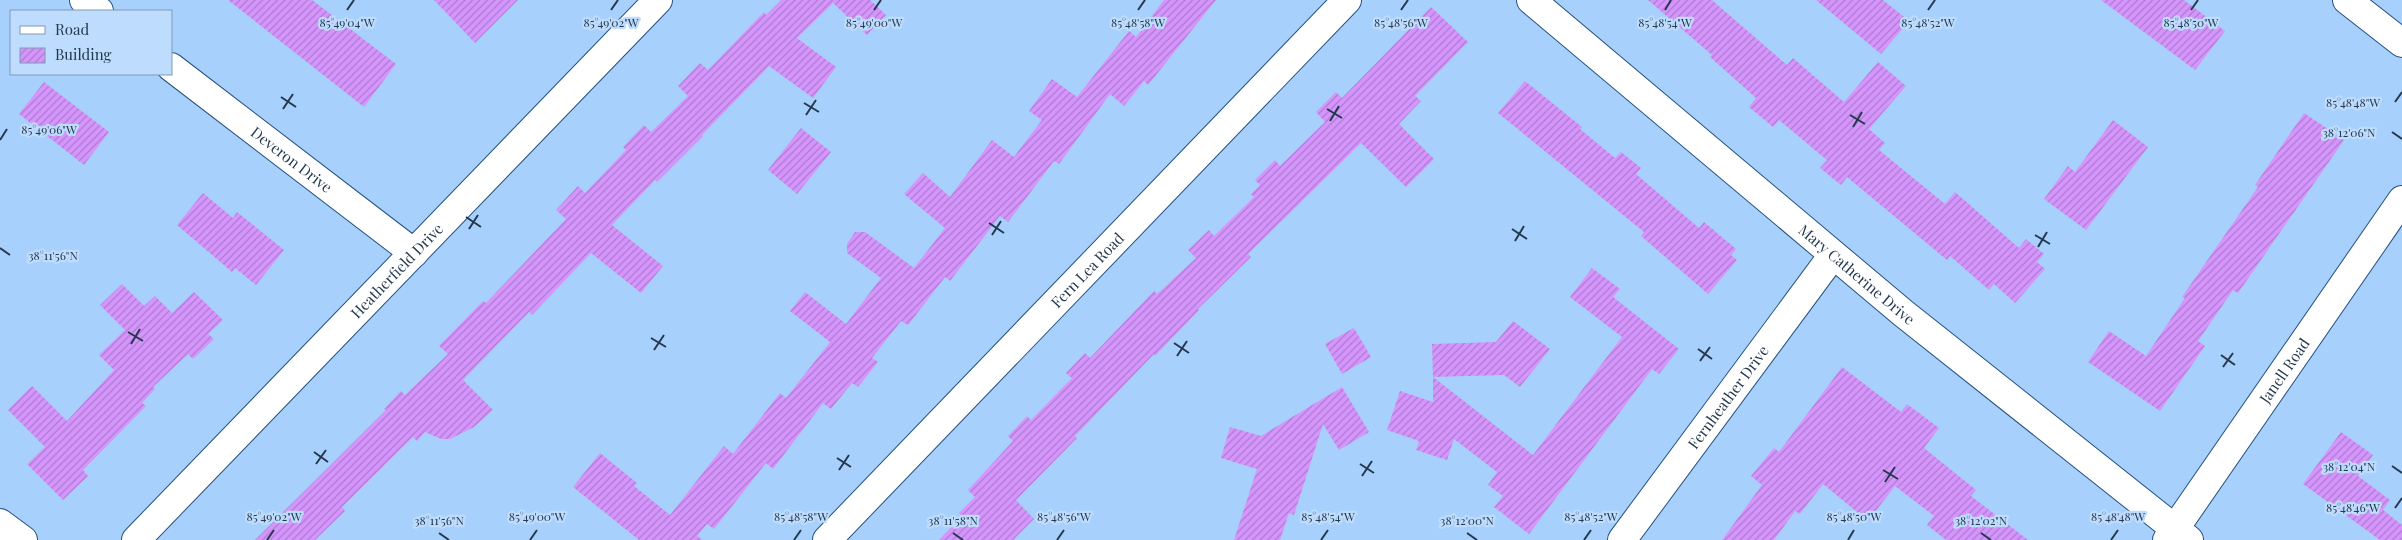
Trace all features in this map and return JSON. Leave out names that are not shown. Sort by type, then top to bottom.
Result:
[{"type":"street","points":[[84,0],[98,10]]},
{"type":"street","name":"Heatherfield Drive","points":[[136,540],[658,0]]},
{"type":"street","name":"Fern Lea Road","points":[[827,540],[1348,0]]},
{"type":"street","name":"Mary Catherine Drive","points":[[1531,0],[1833,255],[2177,536]]},
{"type":"street","points":[[2347,0],[2402,43]]},
{"type":"street","name":"Deveron Drive","points":[[172,68],[414,252]]},
{"type":"street","name":"Janell Road","points":[[2177,536],[2402,200]]},
{"type":"street","name":"Fernheather Drive","points":[[1622,540],[1833,255]]},
{"type":"street","points":[[0,522],[23,540]]},
{"type":"building","points":[[228,0],[312,0],[396,64],[364,107]]},
{"type":"building","points":[[434,0],[518,0],[475,43]]},
{"type":"building","points":[[781,0],[870,0],[886,15],[867,35],[833,3],[797,38],[836,67],[813,98],[769,66],[703,136],[657,182],[655,180],[612,225],[663,266],[641,293],[591,253],[532,315],[529,312],[463,380],[493,410],[474,427],[450,439],[441,439],[425,432],[417,441],[413,437],[342,507],[345,511],[315,540],[255,540],[386,410],[384,409],[401,391],[405,395],[448,354],[439,346],[483,301],[486,303],[566,219],[556,210],[578,186],[585,193],[626,150],[623,147],[644,125],[651,132],[688,96],[678,86],[700,63],[708,70],[764,12],[766,15]]},
{"type":"building","points":[[1164,0],[1216,0],[1148,85],[1144,81],[1124,106],[1110,94],[1059,164],[1054,161],[1008,222],[1000,216],[950,281],[945,277],[908,325],[901,321],[872,358],[878,362],[858,387],[852,383],[831,409],[823,403],[773,469],[766,463],[714,529],[707,524],[697,536],[703,540],[639,540],[573,487],[600,453],[637,483],[634,486],[670,515],[724,446],[733,454],[780,393],[786,398],[830,342],[790,311],[805,292],[846,324],[881,278],[847,253],[847,244],[855,232],[865,232],[914,268],[945,228],[904,194],[923,173],[950,197],[992,140],[1014,157],[1042,120],[1029,111],[1052,79],[1077,97],[1129,31],[1136,37]]},
{"type":"building","points":[[1648,0],[1712,0],[1787,65],[1793,58],[1844,102],[1878,62],[1906,86],[1869,129],[1885,143],[1879,150],[1945,204],[1955,192],[2019,248],[2026,239],[2044,254],[2037,262],[2045,269],[2015,303],[1994,284],[1989,290],[1950,256],[1947,260],[1847,177],[1841,185],[1820,168],[1827,160],[1779,120],[1773,127],[1749,107],[1756,98],[1710,57],[1712,55]]},
{"type":"building","points":[[1816,0],[1883,0],[1909,21],[1881,54]]},
{"type":"building","points":[[2101,0],[2184,0],[2225,31],[2195,70]]},
{"type":"building","points":[[1431,7],[1468,42],[1415,96],[1421,101],[1399,124],[1434,159],[1406,187],[1361,143],[1248,254],[1251,257],[1198,309],[1155,356],[1154,354],[1075,436],[1077,438],[1016,500],[1034,519],[1013,540],[939,540],[962,516],[959,513],[975,497],[968,490],[1013,441],[1008,436],[1027,416],[1031,420],[1072,378],[1066,373],[1085,353],[1090,358],[1154,291],[1157,294],[1196,258],[1188,250],[1209,230],[1214,236],[1254,197],[1251,194],[1260,185],[1255,180],[1275,160],[1280,166],[1325,122],[1316,112],[1336,92],[1342,98]]},
{"type":"building","points":[[1525,81],[1582,127],[1580,129],[1615,158],[1621,152],[1641,168],[1636,174],[1699,228],[1704,222],[1736,249],[1731,255],[1737,260],[1708,294],[1641,236],[1644,232],[1498,113]]},
{"type":"building","points":[[44,82],[109,132],[84,165],[19,114]]},
{"type":"building","points":[[2304,113],[2344,140],[2238,293],[2233,290],[2198,341],[2205,346],[2160,411],[2088,362],[2109,331],[2146,356],[2185,298],[2182,297],[2258,187],[2255,185]]},
{"type":"building","points":[[2113,120],[2148,147],[2086,230],[2044,199],[2068,166],[2075,172]]},
{"type":"building","points":[[801,128],[831,152],[797,194],[768,170]]},
{"type":"building","points":[[203,193],[233,218],[237,212],[284,250],[256,285],[235,268],[232,272],[177,225]]},
{"type":"building","points":[[1592,268],[1620,289],[1613,297],[1679,349],[1659,374],[1652,369],[1529,534],[1494,507],[1503,496],[1488,485],[1497,472],[1454,439],[1447,460],[1416,450],[1419,441],[1387,430],[1400,391],[1433,402],[1433,377],[1533,455],[1622,337],[1570,297]]},
{"type":"building","points":[[122,284],[144,306],[155,296],[172,313],[194,292],[223,320],[208,334],[214,339],[193,359],[188,354],[153,387],[155,389],[142,403],[146,406],[83,470],[88,476],[63,500],[27,464],[45,447],[8,410],[32,386],[67,421],[114,370],[99,355],[125,330],[100,305]]},
{"type":"building","points":[[1513,321],[1550,349],[1520,387],[1504,375],[1433,377],[1432,344],[1496,342]]},
{"type":"building","points":[[1354,328],[1371,357],[1342,374],[1325,344]]},
{"type":"building","points":[[1842,367],[1901,412],[1907,404],[1939,428],[1924,448],[1976,490],[1971,496],[2028,540],[1946,540],[1927,525],[1934,516],[1895,486],[1868,521],[1823,484],[1800,514],[1795,511],[1774,540],[1722,540],[1762,485],[1751,476],[1774,448],[1779,452]]},
{"type":"building","points":[[1342,387],[1369,432],[1339,450],[1323,424],[1294,515],[1289,513],[1280,540],[1234,540],[1257,469],[1221,458],[1230,427],[1261,436]]},
{"type":"building","points":[[2341,432],[2373,455],[2358,476],[2390,500],[2383,510],[2402,525],[2402,540],[2380,540],[2303,484]]}]
